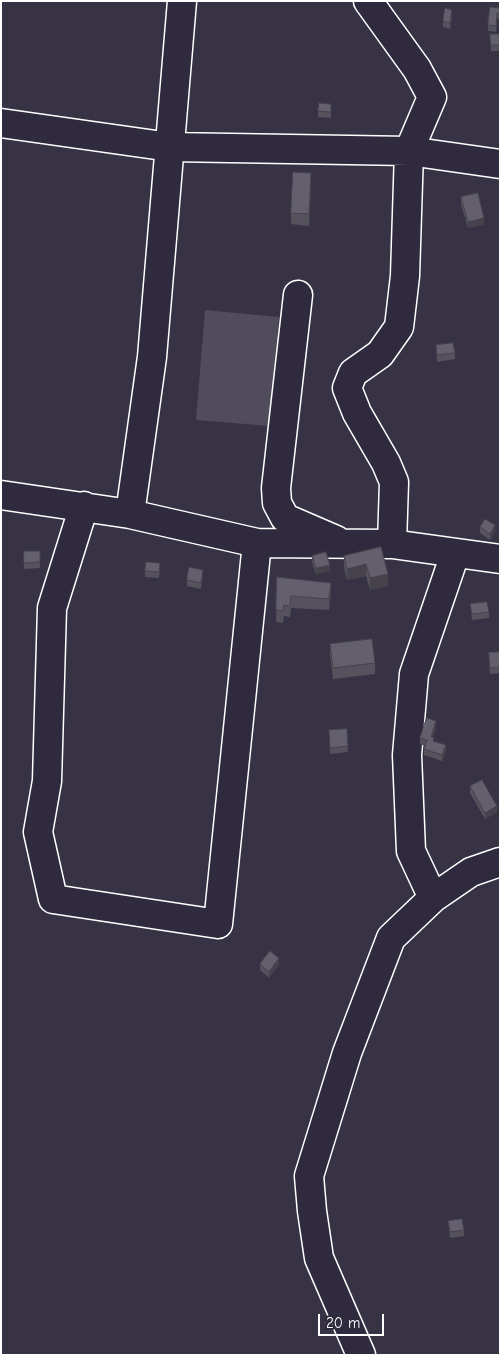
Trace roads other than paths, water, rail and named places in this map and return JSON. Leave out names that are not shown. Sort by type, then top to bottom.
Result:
[{"type":"street","points":[[130,514],[152,357],[182,1]]},
{"type":"street","points":[[368,1],[417,69],[432,97],[409,151],[405,276],[399,327],[380,354],[354,372],[347,388],[357,413],[386,463],[394,482],[392,544]]},
{"type":"street","points":[[1,123],[170,147],[409,151],[500,164]]},
{"type":"street","points":[[298,295],[276,488],[277,504],[285,518],[346,545]]},
{"type":"street","points":[[1,496],[84,506],[130,514],[257,543],[392,544],[500,559]]},
{"type":"street","points":[[84,506],[52,608],[48,781],[38,832],[53,899],[218,924],[257,543]]},
{"type":"street","points":[[433,898],[411,851],[407,756],[414,674],[454,554]]},
{"type":"street","points":[[361,1355],[320,1258],[312,1211],[309,1176],[347,1053],[391,938],[433,898],[471,872],[500,862]]}]
